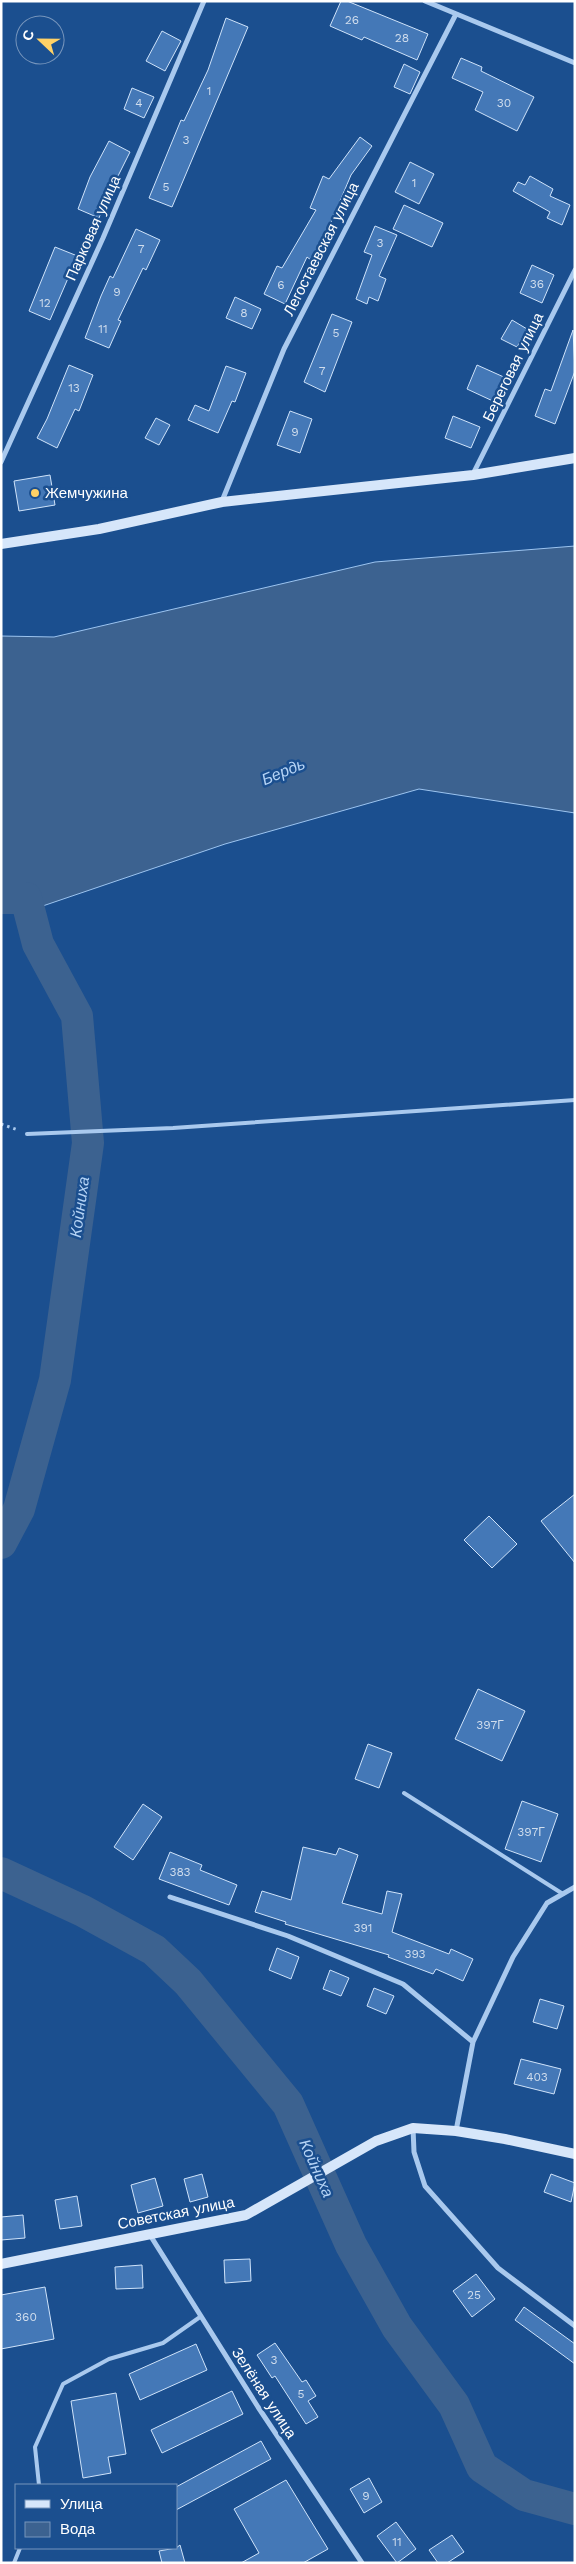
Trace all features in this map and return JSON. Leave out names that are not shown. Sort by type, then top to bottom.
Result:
[{"type":"main road","points":[[1,544],[99,529],[222,502],[473,475],[575,458]]},
{"type":"main road","name":"Советская улица","points":[[1,2264],[246,2215],[376,2141],[413,2128],[456,2131],[575,2154]]},
{"type":"street","name":"Парковая улица","points":[[1,462],[103,238],[204,1]]},
{"type":"street","points":[[425,1],[575,63]]},
{"type":"street","name":"Легостаевская улица","points":[[222,502],[284,349],[456,14]]},
{"type":"street","name":"Береговая улица","points":[[473,475],[575,270]]},
{"type":"street","points":[[456,2131],[473,2042],[513,1957],[547,1903],[575,1887]]},
{"type":"street","points":[[170,1897],[288,1936],[403,1984],[473,2042]]},
{"type":"street","points":[[413,2128],[414,2152],[425,2186],[498,2268],[575,2326]]},
{"type":"street","name":"Зелёная улица","points":[[150,2235],[200,2317],[362,2563]]},
{"type":"lane","points":[[27,1134],[182,1127],[575,1100]]},
{"type":"lane","points":[[404,1793],[563,1894]]},
{"type":"lane","points":[[39,2484],[35,2447],[63,2384],[109,2359],[163,2343],[200,2317]]},
{"type":"lane","points":[[14,2563],[20,2549]]},
{"type":"path","points":[[1,1124],[27,1134]]},
{"type":"water","name":"Бердь","points":[[575,546],[575,813],[419,789],[225,844],[25,912],[1,913],[1,636],[54,637],[375,562]]},
{"type":"building","points":[[341,1],[347,1],[428,34],[417,60],[364,37],[362,40],[330,26]]},
{"type":"building","points":[[226,18],[248,27],[172,207],[149,198],[181,120],[184,121],[208,70]]},
{"type":"building","points":[[162,31],[181,41],[165,71],[146,61]]},
{"type":"building","points":[[461,58],[482,67],[481,71],[534,97],[517,131],[475,110],[483,92],[452,78]]},
{"type":"building","points":[[404,64],[420,72],[410,94],[394,87]]},
{"type":"building","points":[[132,88],[154,97],[144,118],[124,109]]},
{"type":"building","points":[[360,137],[372,146],[351,175],[324,239],[311,260],[307,257],[285,304],[264,294],[277,266],[282,268],[316,210],[310,208],[323,176],[329,179]]},
{"type":"building","points":[[109,141],[130,152],[117,178],[114,177],[99,218],[78,209],[90,177]]},
{"type":"building","points":[[410,162],[434,174],[419,204],[395,192]]},
{"type":"building","points":[[530,176],[553,189],[550,196],[570,205],[562,225],[547,218],[550,212],[513,191],[518,182],[525,185]]},
{"type":"building","points":[[404,205],[443,223],[432,247],[393,229]]},
{"type":"building","points":[[375,226],[397,235],[379,276],[386,279],[378,301],[369,297],[367,304],[356,299],[372,255],[364,252]]},
{"type":"building","points":[[136,229],[160,240],[146,270],[143,268],[118,320],[121,321],[109,348],[85,338],[110,276],[113,278]]},
{"type":"building","points":[[55,247],[80,257],[72,277],[69,276],[50,320],[29,311]]},
{"type":"building","points":[[532,265],[554,275],[542,303],[520,293]]},
{"type":"building","points":[[235,297],[261,309],[252,329],[226,318]]},
{"type":"building","points":[[332,314],[352,322],[325,392],[304,382]]},
{"type":"building","points":[[512,320],[527,329],[517,347],[501,339]]},
{"type":"building","points":[[573,330],[575,371],[555,424],[535,416],[545,389],[551,391]]},
{"type":"building","points":[[69,365],[93,375],[79,411],[75,409],[57,448],[37,438],[47,419]]},
{"type":"building","points":[[477,365],[506,378],[495,402],[467,389]]},
{"type":"building","points":[[226,366],[246,373],[235,402],[232,401],[218,433],[188,420],[195,405],[209,411]]},
{"type":"building","points":[[290,411],[312,419],[300,453],[277,445]]},
{"type":"building","points":[[453,416],[480,427],[471,448],[445,438]]},
{"type":"building","points":[[156,418],[170,425],[159,445],[145,438]]},
{"type":"building","name":"Жемчужина","points":[[50,475],[55,505],[19,511],[14,481]]},
{"type":"building","points":[[575,1494],[575,1563],[541,1521]]},
{"type":"building","points":[[489,1516],[517,1544],[492,1568],[464,1540]]},
{"type":"building","points":[[478,1689],[525,1711],[502,1761],[455,1739]]},
{"type":"building","points":[[368,1744],[392,1753],[379,1788],[355,1779]]},
{"type":"building","points":[[522,1801],[558,1814],[541,1862],[505,1849]]},
{"type":"building","points":[[143,1804],[162,1817],[133,1860],[114,1847]]},
{"type":"building","points":[[303,1847],[336,1855],[339,1848],[358,1855],[342,1903],[382,1914],[387,1891],[402,1894],[392,1932],[449,1954],[451,1949],[473,1959],[463,1981],[436,1969],[433,1974],[388,1957],[389,1955],[285,1924],[286,1922],[255,1912],[262,1891],[291,1900]]},
{"type":"building","points":[[170,1852],[202,1865],[200,1870],[237,1885],[229,1905],[159,1879]]},
{"type":"building","points":[[277,1948],[299,1957],[291,1979],[269,1970]]},
{"type":"building","points":[[330,1970],[349,1978],[341,1996],[323,1989]]},
{"type":"building","points":[[374,1988],[394,1996],[386,2014],[367,2006]]},
{"type":"building","points":[[540,1999],[564,2006],[557,2029],[533,2022]]},
{"type":"building","points":[[521,2059],[561,2069],[554,2094],[514,2084]]},
{"type":"building","points":[[202,2174],[208,2197],[190,2202],[184,2179]]},
{"type":"building","points":[[551,2174],[575,2183],[571,2202],[544,2192]]},
{"type":"building","points":[[155,2178],[163,2206],[138,2213],[131,2185]]},
{"type":"building","points":[[77,2196],[82,2226],[60,2229],[55,2200]]},
{"type":"building","points":[[23,2215],[25,2238],[1,2240],[1,2217]]},
{"type":"building","points":[[250,2259],[251,2281],[225,2283],[224,2260]]},
{"type":"building","points":[[142,2265],[143,2288],[116,2289],[115,2267]]},
{"type":"building","points":[[476,2274],[495,2299],[472,2317],[453,2291]]},
{"type":"building","points":[[45,2287],[54,2339],[1,2349],[1,2295]]},
{"type":"building","points":[[524,2307],[575,2344],[575,2364],[515,2320]]},
{"type":"building","points":[[275,2343],[302,2382],[306,2380],[316,2396],[308,2401],[318,2417],[306,2424],[275,2376],[272,2378],[257,2355]]},
{"type":"building","points":[[196,2344],[207,2370],[140,2400],[129,2374]]},
{"type":"building","points":[[232,2391],[243,2414],[162,2453],[151,2430]]},
{"type":"building","points":[[116,2393],[126,2454],[108,2457],[111,2473],[83,2478],[71,2401]]},
{"type":"building","points":[[261,2441],[271,2459],[178,2509],[178,2486]]},
{"type":"building","points":[[369,2478],[382,2502],[364,2513],[350,2489]]},
{"type":"building","points":[[286,2480],[328,2549],[303,2563],[241,2563],[259,2553],[234,2509]]},
{"type":"building","points":[[396,2522],[416,2549],[397,2563],[377,2536]]},
{"type":"building","points":[[452,2535],[464,2552],[447,2563],[438,2563],[429,2550]]},
{"type":"building","points":[[180,2545],[185,2563],[162,2563],[159,2551],[178,2549]]},
{"type":"waterway","name":"Койниха","points":[[1,898],[26,898],[38,944],[77,1016],[88,1143],[55,1380],[19,1509],[1,1543]]},
{"type":"waterway","name":"Койниха","points":[[1,1873],[83,1911],[154,1950],[188,1982],[288,2104],[351,2245],[397,2327],[454,2405],[482,2467],[524,2495],[575,2509]]},
{"type":"place","name":"Жемчужина","points":[[35,493]]}]
